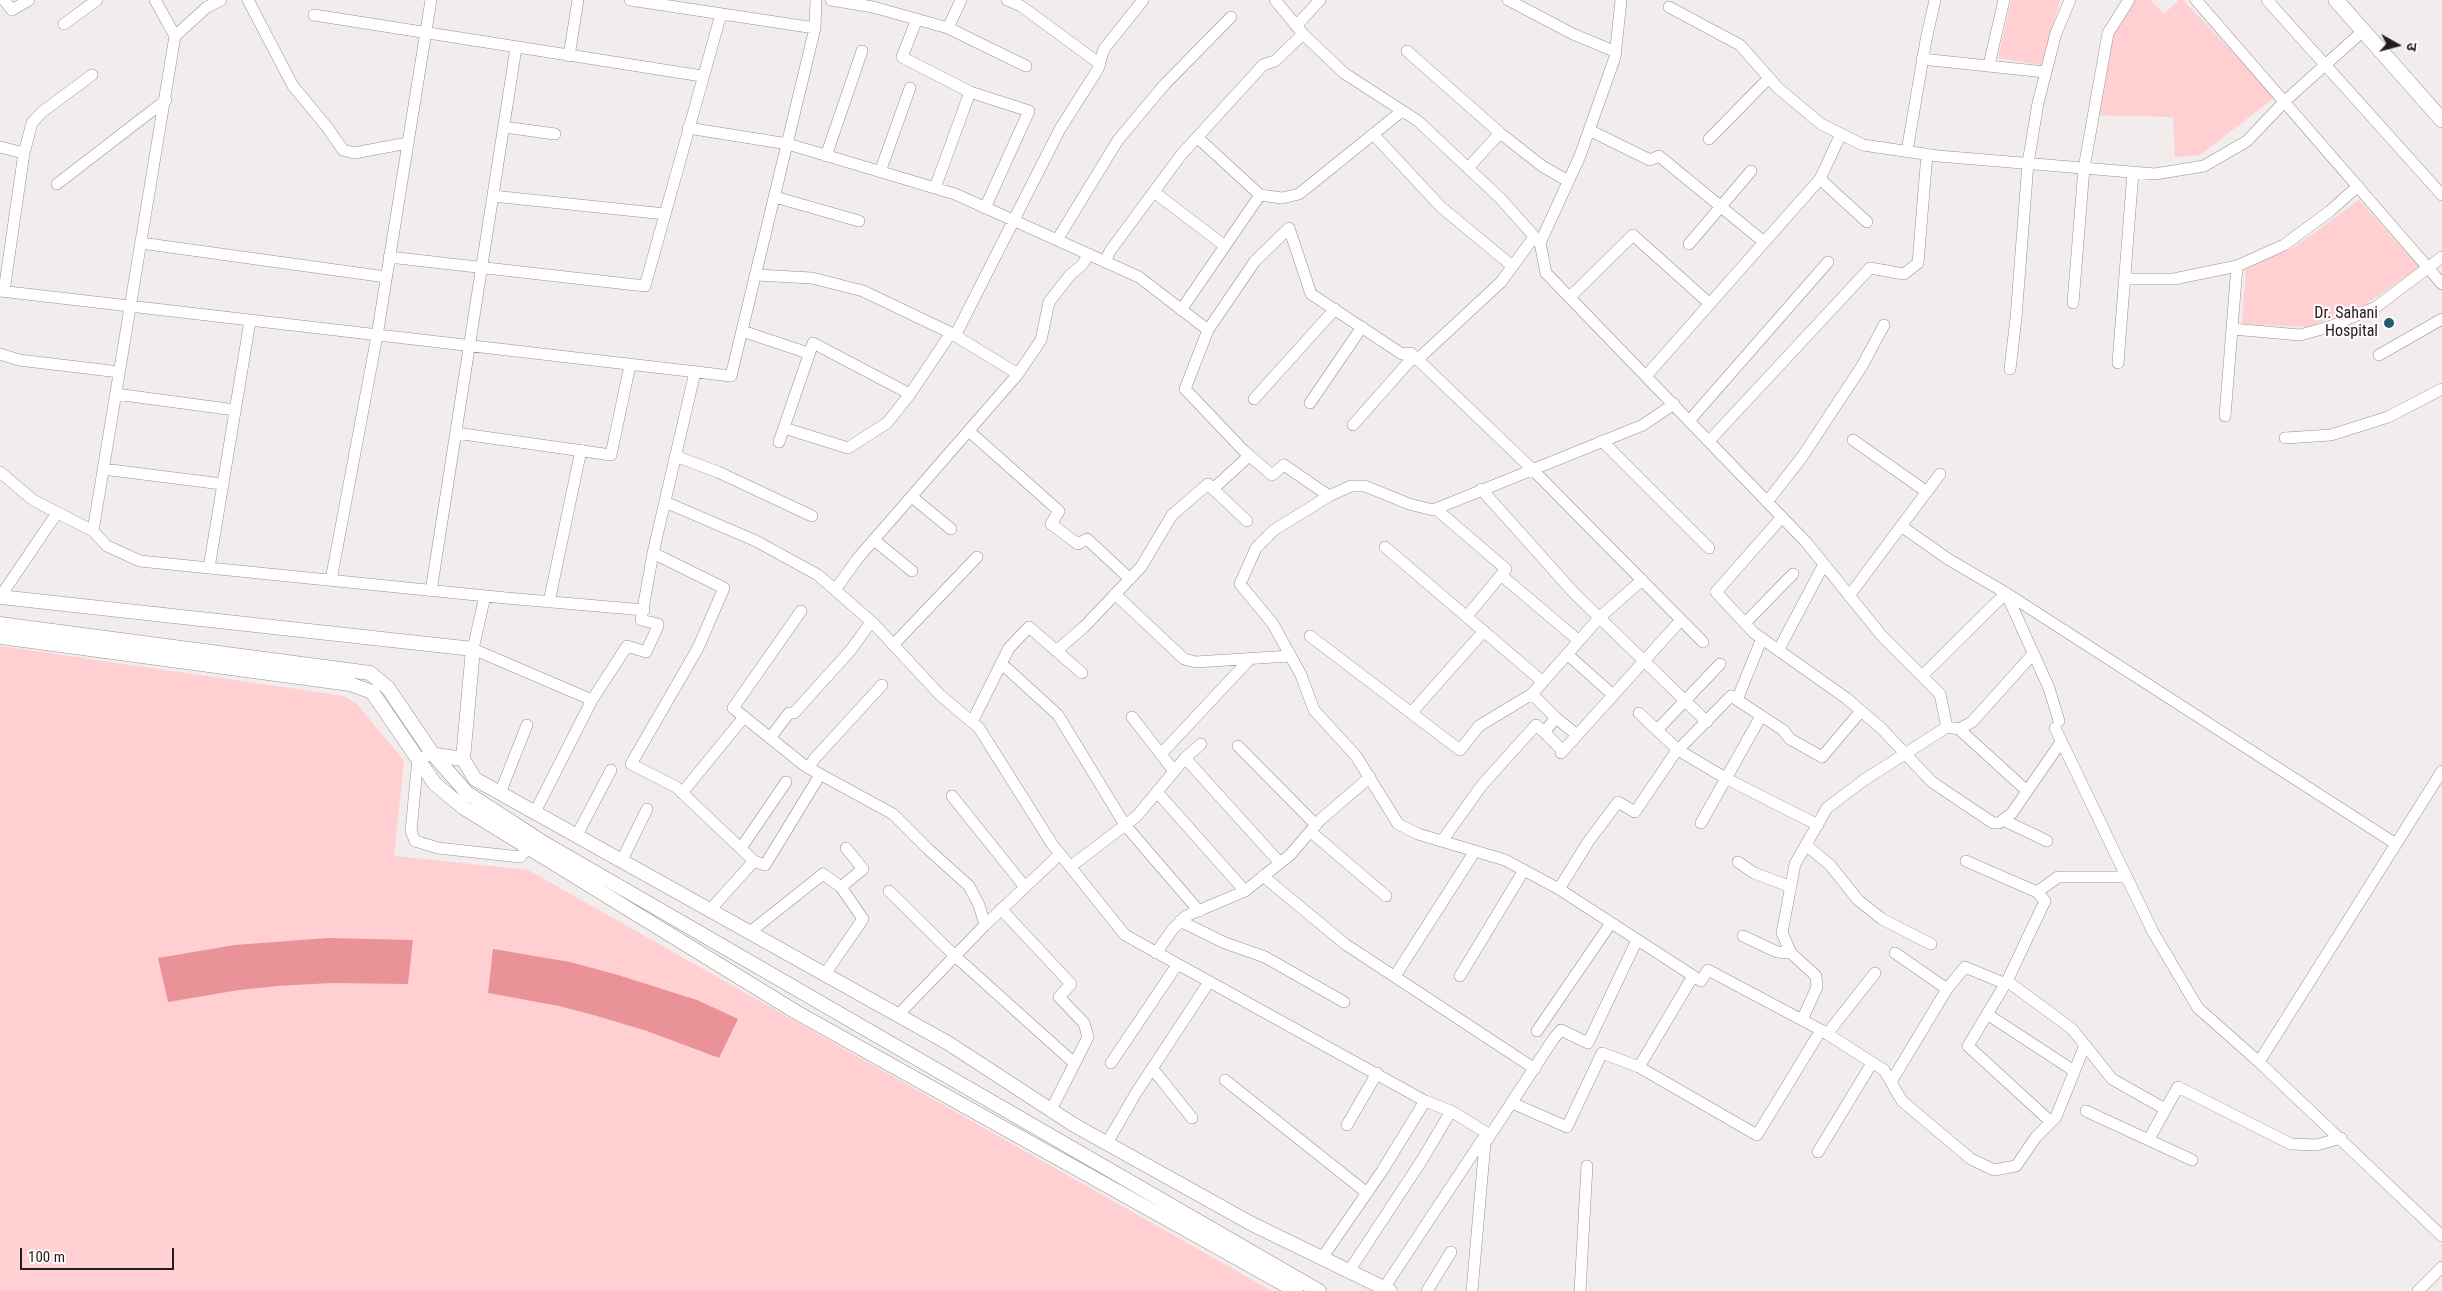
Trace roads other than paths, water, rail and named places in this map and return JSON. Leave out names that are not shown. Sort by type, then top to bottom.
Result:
[{"type":"main road","points":[[2336,0],[2442,120]]},
{"type":"street","points":[[4,0],[12,10],[28,0]]},
{"type":"street","points":[[64,24],[98,0]]},
{"type":"street","points":[[93,531],[166,100],[175,36],[155,0]]},
{"type":"street","points":[[175,36],[207,7],[221,0]]},
{"type":"street","points":[[248,0],[293,86],[327,127],[343,150],[354,153],[408,143]]},
{"type":"street","points":[[331,580],[376,336],[431,0]]},
{"type":"street","points":[[569,56],[578,0]]},
{"type":"street","points":[[630,0],[695,5],[721,14],[815,28]]},
{"type":"street","points":[[92,75],[42,112],[32,123],[24,153],[2,291],[731,376],[815,28],[816,0]]},
{"type":"street","points":[[830,0],[873,7],[948,28],[1026,66]]},
{"type":"street","points":[[948,28],[961,0]]},
{"type":"street","points":[[1007,0],[1021,6],[1100,64]]},
{"type":"street","points":[[784,428],[848,448],[887,423],[953,334],[1060,130],[1100,64],[1104,48],[1143,0]]},
{"type":"street","points":[[1275,0],[1299,30],[1344,73],[1418,121],[1501,199],[1537,240],[1546,273],[1674,404],[1824,564],[1882,636],[1940,694],[1953,728],[2027,791]]},
{"type":"street","points":[[1106,262],[1110,251],[1197,137],[1263,65],[1275,61],[1320,0]]},
{"type":"street","points":[[1508,0],[1573,34],[1616,52]]},
{"type":"street","points":[[1353,425],[1416,358],[1500,282],[1511,265],[1537,240],[1568,181],[1589,130],[1616,52],[1621,0]]},
{"type":"street","points":[[1907,151],[1922,59],[1936,0]]},
{"type":"street","points":[[1989,65],[2004,0]]},
{"type":"street","points":[[2010,369],[2016,318],[2028,163],[2045,72],[2056,33],[2070,0]]},
{"type":"street","points":[[2073,303],[2084,168],[2108,33],[2129,0]]},
{"type":"street","points":[[2196,0],[2442,284]]},
{"type":"street","points":[[2267,0],[2325,67],[2442,195]]},
{"type":"street","points":[[1668,7],[1740,45],[1769,78],[1820,124],[1863,145],[1927,154],[2156,174],[2204,166],[2247,141],[2285,101],[2363,31]]},
{"type":"street","points":[[389,256],[645,286],[702,76],[721,14]]},
{"type":"street","points":[[314,15],[425,34],[702,76]]},
{"type":"street","points":[[1057,240],[1118,140],[1165,84],[1231,17]]},
{"type":"street","points":[[917,19],[902,57],[970,92],[1029,111],[985,208]]},
{"type":"street","points":[[431,591],[516,48]]},
{"type":"street","points":[[826,156],[862,51]]},
{"type":"street","points":[[1407,51],[1500,133],[1542,166],[1568,181]]},
{"type":"street","points":[[1922,59],[2045,72]]},
{"type":"street","points":[[1709,139],[1769,78]]},
{"type":"street","points":[[880,172],[910,88]]},
{"type":"street","points":[[934,188],[970,92]]},
{"type":"street","points":[[57,184],[166,100]]},
{"type":"street","points":[[1197,137],[1260,195],[1282,198],[1299,194],[1402,111]]},
{"type":"street","points":[[504,127],[555,134]]},
{"type":"street","points":[[688,128],[788,144],[934,188],[1013,220],[1139,277],[1208,330]]},
{"type":"street","points":[[1589,130],[1650,160],[1659,156],[1764,242]]},
{"type":"street","points":[[1468,168],[1500,133]]},
{"type":"street","points":[[1373,134],[1441,207],[1511,265]]},
{"type":"street","points":[[1646,376],[1820,179],[1841,134]]},
{"type":"street","points":[[0,147],[24,153]]},
{"type":"street","points":[[1709,441],[1870,268],[1904,274],[1918,263],[1927,154]]},
{"type":"street","points":[[1689,244],[1751,171]]},
{"type":"street","points":[[2118,363],[2134,172]]},
{"type":"street","points":[[1820,179],[1867,222]]},
{"type":"street","points":[[2125,279],[2174,279],[2237,266],[2284,245],[2330,211],[2358,186]]},
{"type":"street","points":[[1154,192],[1225,246]]},
{"type":"street","points":[[1181,310],[1260,195]]},
{"type":"street","points":[[493,196],[664,214]]},
{"type":"street","points":[[775,197],[859,222]]},
{"type":"street","points":[[1329,496],[1284,465],[1272,475],[1249,456],[1185,389],[1208,330],[1255,261],[1289,228],[1311,294],[1402,354],[1411,353],[1532,469],[1703,642]]},
{"type":"street","points":[[1570,297],[1633,235],[1710,304]]},
{"type":"street","points":[[141,243],[386,276]]},
{"type":"street","points":[[835,590],[874,540],[970,432],[1018,374],[1041,340],[1049,302],[1070,275],[1082,265],[1089,254]]},
{"type":"street","points":[[2232,328],[2300,335],[2329,327],[2376,307],[2429,269],[2442,257]]},
{"type":"street","points":[[1690,421],[1828,262]]},
{"type":"street","points":[[2225,416],[2237,266]]},
{"type":"street","points":[[756,275],[812,278],[863,291],[953,334],[1018,374]]},
{"type":"street","points":[[1254,399],[1335,309]]},
{"type":"street","points":[[2380,355],[2442,320]]},
{"type":"street","points":[[208,568],[250,321]]},
{"type":"street","points":[[1767,502],[1802,457],[1857,374],[1884,325]]},
{"type":"street","points":[[1310,403],[1362,327]]},
{"type":"street","points":[[742,331],[808,353]]},
{"type":"street","points":[[779,442],[813,342],[910,394]]},
{"type":"street","points":[[0,354],[19,360],[120,372]]},
{"type":"street","points":[[456,433],[611,454],[630,365]]},
{"type":"street","points":[[535,812],[592,700],[628,646],[646,652],[658,626],[658,624],[641,620],[653,553],[695,372]]},
{"type":"street","points":[[2285,438],[2331,435],[2388,417],[2442,388]]},
{"type":"street","points":[[116,394],[235,410]]},
{"type":"street","points":[[1674,404],[1643,425],[1433,510],[1409,504],[1365,486],[1351,486],[1329,496],[1274,530],[1256,548],[1240,584],[1273,624],[1302,676],[1314,710],[1356,756],[1398,824],[1418,834],[1505,860],[1559,889],[1701,981],[1708,970],[1824,1032],[1884,1070],[1902,1101],[1971,1159],[1994,1170],[2016,1166],[2036,1137],[2056,1117],[2085,1045]]},
{"type":"street","points":[[970,432],[1059,511],[1051,524],[1078,544],[1087,539],[1130,579]]},
{"type":"street","points":[[1853,440],[1927,492]]},
{"type":"street","points":[[1602,441],[1709,548]]},
{"type":"street","points":[[549,602],[581,450]]},
{"type":"street","points":[[675,456],[718,472],[812,516]]},
{"type":"street","points":[[1213,489],[1249,456]]},
{"type":"street","points":[[103,469],[222,484]]},
{"type":"street","points":[[0,472],[33,500],[93,531],[106,546],[140,561],[431,591],[644,610]]},
{"type":"street","points":[[1849,596],[1940,474]]},
{"type":"street","points":[[1056,651],[1084,626],[1141,567],[1172,515],[1208,484],[1246,521]]},
{"type":"street","points":[[1481,490],[1574,593],[1707,722]]},
{"type":"street","points":[[912,497],[951,529]]},
{"type":"street","points":[[665,502],[756,540],[818,575],[871,622],[940,695],[980,728],[1060,854],[1125,935],[1425,1101],[1451,1111],[1489,1137]]},
{"type":"street","points":[[1436,508],[1506,569],[1467,616]]},
{"type":"street","points":[[58,513],[0,597],[473,649],[592,700]]},
{"type":"street","points":[[1782,518],[1716,592],[1762,638],[1861,711],[1932,782],[1993,823],[2003,820],[2012,813],[2062,742]]},
{"type":"street","points":[[1901,526],[1948,559],[2006,593],[2396,844]]},
{"type":"street","points":[[874,540],[912,571]]},
{"type":"street","points":[[1385,547],[1484,630],[1542,682]]},
{"type":"street","points":[[653,553],[724,588],[698,648],[631,764],[676,787],[754,861],[765,865],[820,775]]},
{"type":"street","points":[[893,645],[977,557]]},
{"type":"street","points":[[1779,649],[1824,564]]},
{"type":"street","points":[[1745,623],[1794,574]]},
{"type":"street","points":[[1501,575],[1578,641]]},
{"type":"street","points":[[1310,636],[1460,750],[1478,726],[1532,694],[1600,618],[1642,580]]},
{"type":"street","points":[[2006,593],[2049,688],[2062,742],[2152,932],[2198,1008],[2341,1138],[2442,1236]]},
{"type":"street","points":[[1922,676],[2006,593]]},
{"type":"street","points":[[1115,594],[1184,659],[1196,662],[1290,656]]},
{"type":"street","points":[[485,596],[473,649],[463,759],[475,779],[898,1015],[1120,1151],[1252,1224],[1387,1290],[1482,1140],[1489,1137]]},
{"type":"street","points":[[800,611],[733,708],[808,768],[893,814],[968,886],[979,905],[985,925]]},
{"type":"street","points":[[1442,841],[1482,784],[1536,725],[1562,752],[1681,620]]},
{"type":"street","points":[[770,738],[789,713],[794,713],[850,651],[871,622]]},
{"type":"street","points":[[0,624],[370,673],[388,688],[432,753],[467,793],[544,843],[1319,1291]]},
{"type":"street","points":[[972,722],[1009,648],[1029,627],[1082,673]]},
{"type":"street","points":[[1411,713],[1484,630]]},
{"type":"street","points":[[0,637],[350,684],[372,692],[435,784],[464,808],[796,1012],[1296,1291]]},
{"type":"street","points":[[1736,700],[1762,638]]},
{"type":"street","points":[[1567,654],[1613,696]]},
{"type":"street","points":[[1802,1020],[1817,987],[1816,976],[1791,953],[1782,933],[1795,864],[1827,808],[1864,780],[1906,754],[1953,728],[1972,722],[2033,654]]},
{"type":"street","points":[[1161,754],[1249,660]]},
{"type":"street","points":[[1001,663],[1058,715],[1125,825],[1198,910]]},
{"type":"street","points":[[1657,730],[1720,664]]},
{"type":"street","points":[[808,768],[814,758],[882,685]]},
{"type":"street","points":[[1532,694],[1556,718],[1577,735]]},
{"type":"street","points":[[1559,889],[1588,842],[1618,802],[1635,812],[1678,750],[1731,696],[1783,730],[1790,738],[1822,757],[1861,711]]},
{"type":"street","points":[[1639,713],[1678,750],[1727,779],[1818,825]]},
{"type":"street","points":[[1701,823],[1761,716]]},
{"type":"street","points":[[682,793],[744,717]]},
{"type":"street","points":[[1132,717],[1174,771]]},
{"type":"street","points":[[1544,732],[1556,718]]},
{"type":"street","points":[[500,793],[527,725]]},
{"type":"street","points":[[1070,866],[1137,816],[1185,758],[1200,744]]},
{"type":"street","points":[[1238,746],[1313,828],[1386,896]]},
{"type":"street","points":[[418,758],[432,753],[463,759]]},
{"type":"street","points":[[418,758],[411,831],[415,841],[438,848],[520,857],[528,848]]},
{"type":"street","points":[[1185,758],[1280,863]]},
{"type":"street","points":[[577,836],[611,770]]},
{"type":"street","points":[[2259,1062],[2442,771]]},
{"type":"street","points":[[1156,953],[1180,921],[1198,910],[1245,891],[1280,863],[1313,828],[1370,777]]},
{"type":"street","points":[[741,848],[786,782]]},
{"type":"street","points":[[1157,792],[1245,891]]},
{"type":"street","points":[[952,796],[1025,887]]},
{"type":"street","points":[[622,860],[646,809]]},
{"type":"street","points":[[2003,820],[2047,840]]},
{"type":"street","points":[[1806,845],[1830,865],[1858,900],[1882,919],[1932,944]]},
{"type":"street","points":[[841,887],[863,869],[846,848]]},
{"type":"street","points":[[1395,976],[1475,851]]},
{"type":"street","points":[[898,1015],[1001,909],[1060,854]]},
{"type":"street","points":[[710,910],[754,861]]},
{"type":"street","points":[[1966,861],[2038,892],[2045,901],[2007,982],[1968,1046],[2051,1122]]},
{"type":"street","points":[[1738,862],[1754,873],[1791,887]]},
{"type":"street","points":[[1460,976],[1524,870]]},
{"type":"street","points":[[750,932],[823,874],[841,887],[862,919],[825,974]]},
{"type":"street","points":[[1263,876],[1345,944],[1535,1068]]},
{"type":"street","points":[[2038,892],[2058,877],[2126,877]]},
{"type":"street","points":[[889,891],[955,956],[1074,1063]]},
{"type":"street","points":[[1001,909],[1071,984],[1059,997],[1084,1023],[1088,1037],[1051,1110]]},
{"type":"street","points":[[1180,921],[1225,943],[1265,957],[1344,1002]]},
{"type":"street","points":[[1537,1031],[1611,922]]},
{"type":"street","points":[[1743,936],[1777,952],[1791,953]]},
{"type":"street","points":[[1472,1291],[1485,1143],[1561,1030],[1588,1044],[1638,940]]},
{"type":"street","points":[[1895,953],[1948,989]]},
{"type":"street","points":[[1111,1064],[1178,964]]},
{"type":"street","points":[[1891,1082],[1948,989],[1965,967],[2007,982],[2072,1029],[2112,1079],[2165,1110]]},
{"type":"street","points":[[1512,1102],[1567,1127],[1602,1053],[1639,1067],[1757,1135],[1824,1032],[1875,973]]},
{"type":"street","points":[[1639,1067],[1693,976]]},
{"type":"street","points":[[1107,1143],[1152,1068],[1209,982]]},
{"type":"street","points":[[1987,1014],[2074,1071]]},
{"type":"street","points":[[1818,1152],[1872,1063]]},
{"type":"street","points":[[1152,1068],[1192,1118]]},
{"type":"street","points":[[1346,1125],[1377,1073]]},
{"type":"street","points":[[1225,1080],[1367,1192]]},
{"type":"street","points":[[2149,1139],[2178,1087],[2291,1144],[2317,1146],[2341,1138]]},
{"type":"street","points":[[1322,1258],[1425,1101]]},
{"type":"street","points":[[1349,1271],[1422,1160],[1451,1111]]},
{"type":"street","points":[[2086,1111],[2192,1160]]},
{"type":"street","points":[[1109,1170],[1120,1151]]},
{"type":"street","points":[[1580,1291],[1587,1166]]},
{"type":"street","points":[[1427,1291],[1451,1252]]},
{"type":"street","points":[[2418,1291],[2442,1267]]},
{"type":"place","name":"Dr. Sahani Hospital","points":[[2389,323]]}]
